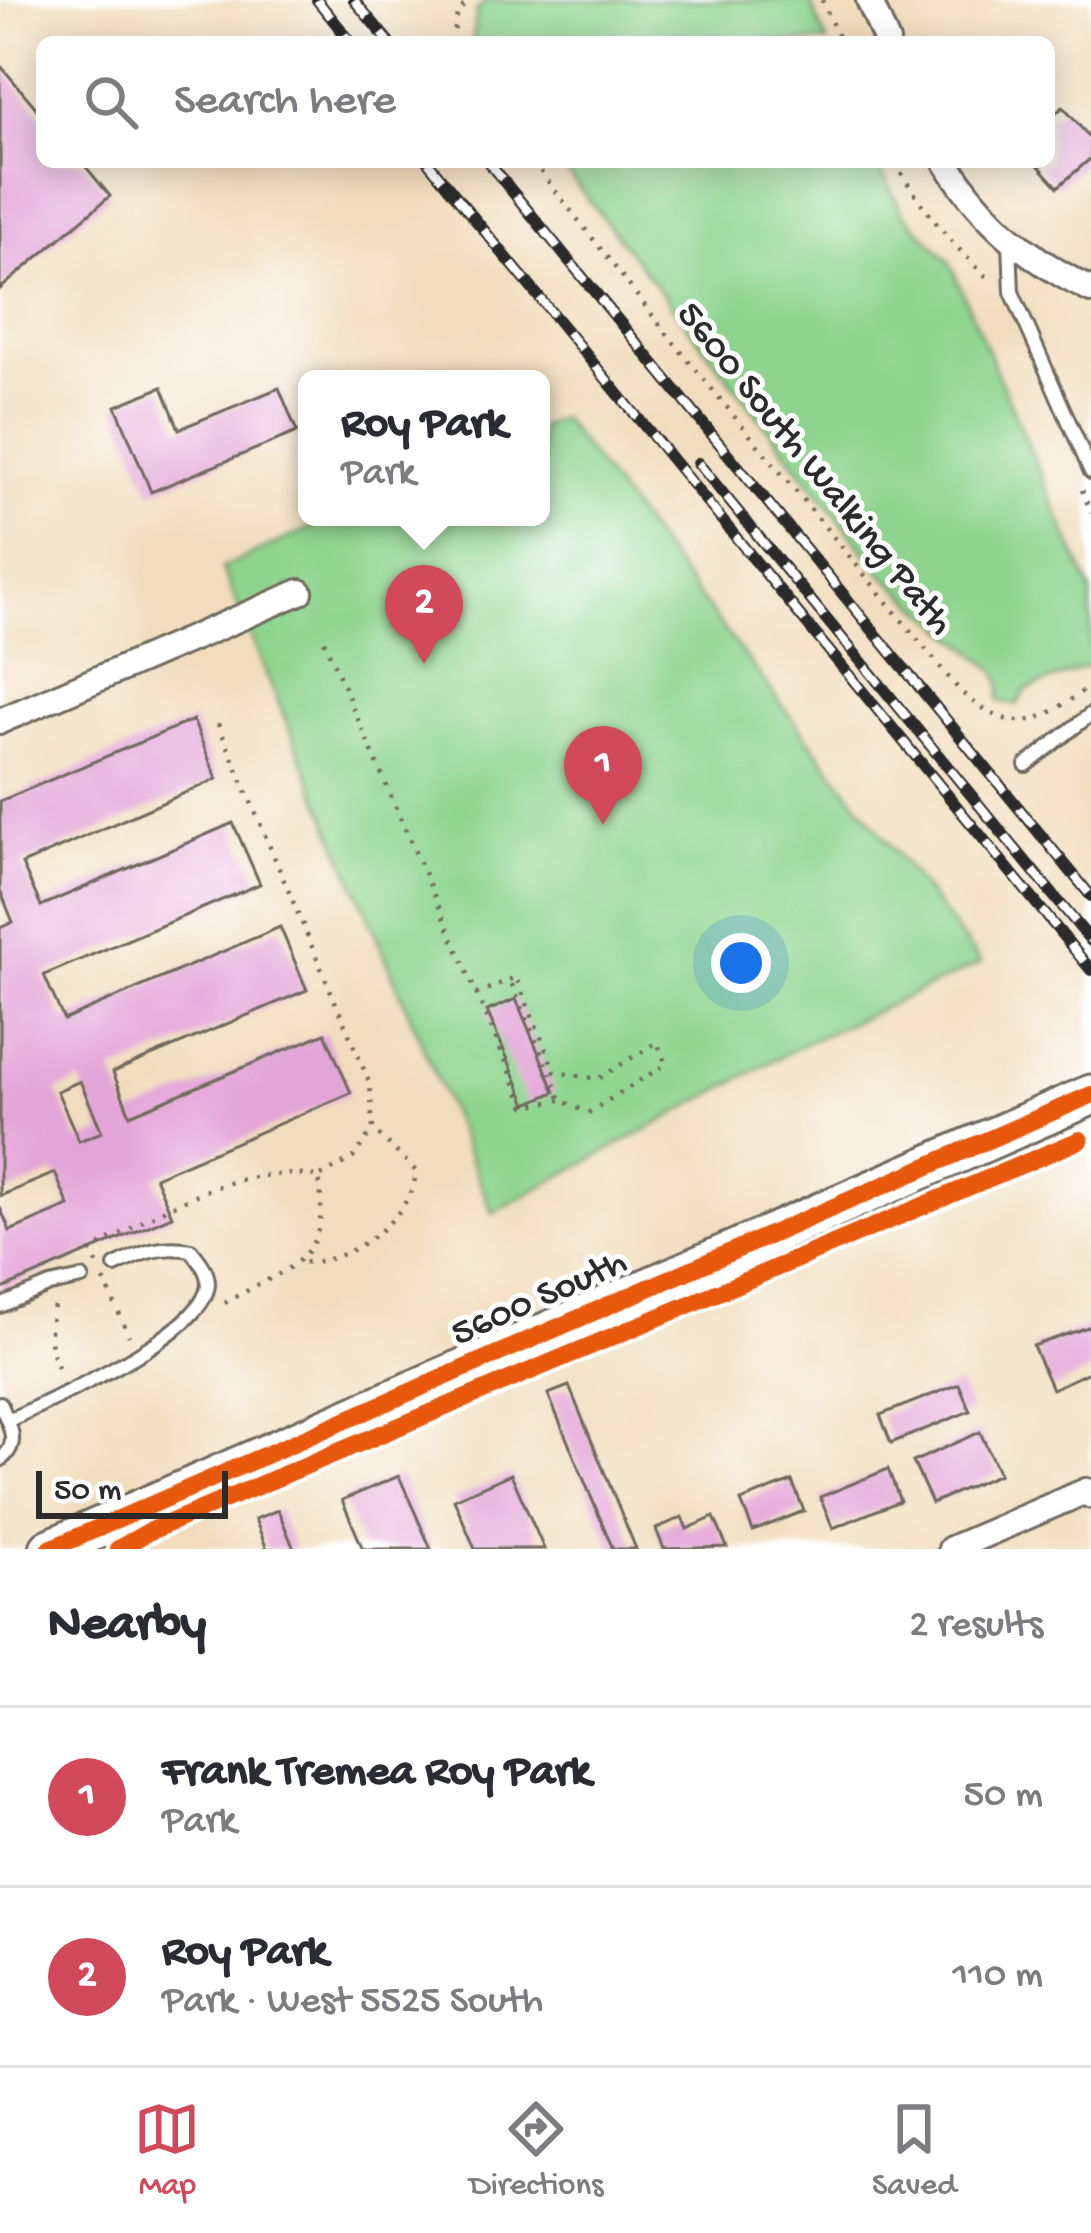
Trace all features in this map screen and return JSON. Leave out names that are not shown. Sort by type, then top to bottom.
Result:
[{"type":"main road","name":"5600 South","points":[[50,1549],[1073,1103]]},
{"type":"street","points":[[869,0],[884,36]]},
{"type":"street","points":[[950,168],[1010,242],[1045,267],[1091,290]]},
{"type":"street","points":[[0,721],[300,592]]},
{"type":"street","points":[[951,1549],[1089,1494]]},
{"type":"lane","points":[[1010,242],[1012,292],[1091,472]]},
{"type":"lane","points":[[1026,765],[1091,714]]},
{"type":"lane","points":[[8,1421],[137,1354],[184,1322],[201,1305],[208,1284],[191,1250],[171,1246],[146,1250],[115,1266]]},
{"type":"lane","points":[[0,1306],[50,1285],[82,1278]]},
{"type":"lane","points":[[0,1403],[14,1435],[13,1447],[0,1460]]},
{"type":"path","points":[[453,36],[457,15],[468,0]]},
{"type":"path","points":[[822,0],[837,36]]},
{"type":"path","points":[[899,168],[913,194]]},
{"type":"path","points":[[324,641],[476,994],[525,1106],[561,1100],[588,1113],[666,1064],[657,1042],[598,1079],[556,1072],[516,977],[476,994]]},
{"type":"path","points":[[218,724],[370,1084],[374,1129],[416,1171],[415,1190],[395,1222],[322,1265],[298,1262]]},
{"type":"path","points":[[510,980],[561,1100]]},
{"type":"path","points":[[319,1177],[353,1158],[374,1129]]},
{"type":"path","points":[[137,1354],[91,1250],[172,1205],[241,1178]]},
{"type":"green space","points":[[488,0],[809,0],[824,36],[473,36],[477,10]]},
{"type":"green space","points":[[564,168],[879,168],[903,213],[949,261],[1091,591],[1091,665],[1026,690],[1017,705],[999,701],[1001,683],[996,671],[883,575]]},
{"type":"green space","points":[[561,418],[981,963],[800,1046],[493,1213],[222,568],[316,526],[550,526],[550,422]]},
{"type":"building","points":[[0,65],[36,108],[36,168],[87,168],[110,196],[0,289]]},
{"type":"building","points":[[1063,107],[1091,139],[1091,158],[1058,187],[1041,168],[1055,168],[1055,114]]},
{"type":"building","points":[[162,387],[179,429],[279,388],[297,432],[151,492],[116,406]]},
{"type":"building","points":[[193,720],[217,779],[22,864],[41,906],[233,823],[260,884],[44,975],[64,1020],[280,927],[307,990],[113,1072],[130,1115],[325,1033],[351,1093],[155,1177],[172,1216],[0,1290],[0,1207],[10,1231],[69,1206],[55,1173],[0,1196],[0,928],[13,922],[0,890],[0,801]],"holes":[[[80,1081],[102,1132],[79,1141],[57,1091]]]},
{"type":"building","points":[[516,999],[555,1092],[527,1104],[487,1011]]},
{"type":"building","points":[[1091,1326],[1091,1371],[1052,1389],[1033,1346]]},
{"type":"building","points":[[959,1384],[970,1411],[891,1443],[880,1415]]},
{"type":"building","points":[[569,1386],[636,1549],[613,1549],[548,1394]]},
{"type":"building","points":[[980,1432],[999,1474],[932,1503],[913,1462]]},
{"type":"building","points":[[888,1469],[900,1501],[833,1528],[820,1497]]},
{"type":"building","points":[[511,1474],[544,1549],[475,1549],[454,1499]]},
{"type":"building","points":[[399,1476],[431,1549],[363,1549],[342,1500]]},
{"type":"building","points":[[792,1481],[804,1511],[753,1531],[741,1501]]},
{"type":"building","points":[[278,1510],[294,1549],[267,1549],[255,1519]]},
{"type":"building","points":[[682,1517],[687,1529],[714,1517],[727,1547],[664,1549],[656,1529]]},
{"type":"railway","points":[[317,0],[346,36]]},
{"type":"railway","points":[[354,0],[384,36]]},
{"type":"railway","points":[[433,168],[1091,970]]},
{"type":"railway","points":[[493,168],[1091,896]]},
{"type":"railway","points":[[698,463],[1091,941]]},
{"type":"cycle path","points":[[50,1549],[1091,1095]]},
{"type":"cycle path","points":[[118,1549],[148,1532],[1080,1140]]},
{"type":"place","name":"Roy Park","points":[[424,664]]},
{"type":"place","name":"Frank Tremea Roy Park","points":[[603,825]]}]
